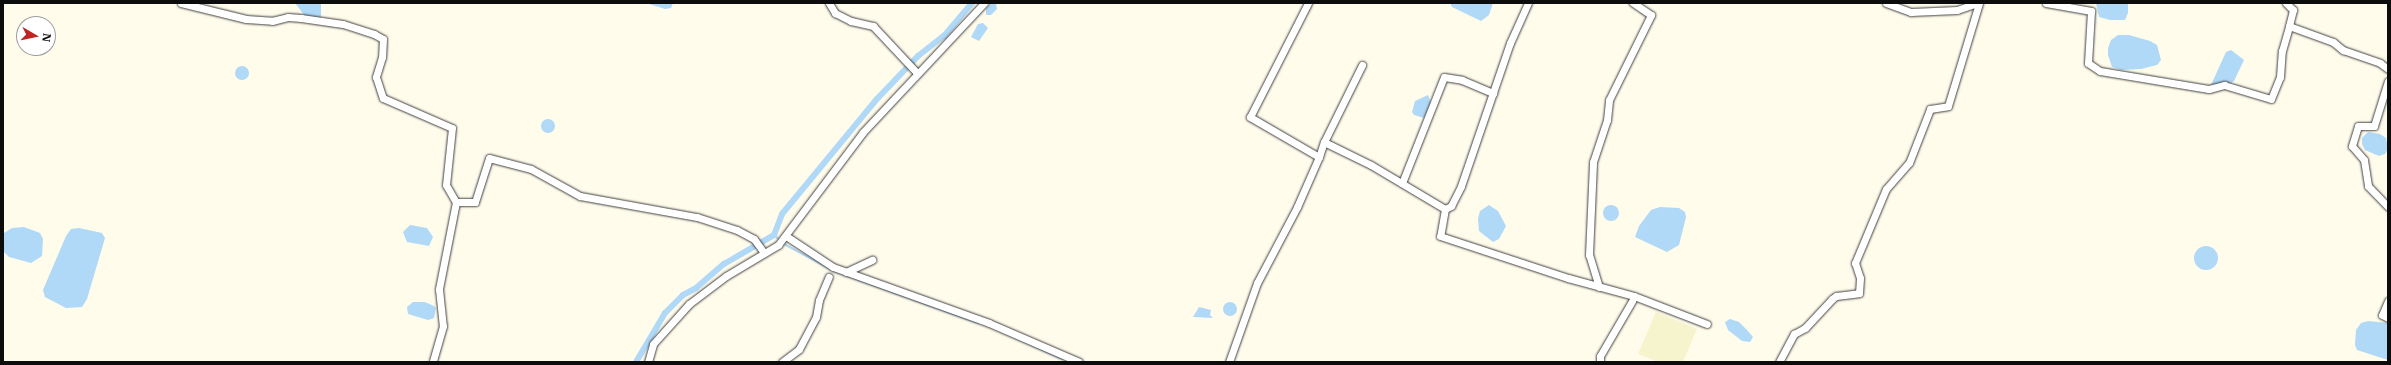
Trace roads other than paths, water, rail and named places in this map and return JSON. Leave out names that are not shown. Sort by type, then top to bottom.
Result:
[{"type":"street","points":[[181,3],[246,19],[272,21],[288,17],[343,24],[383,39],[382,57],[376,77],[383,98],[452,128],[446,185],[456,202],[439,290],[443,326],[433,362]]},
{"type":"street","points":[[829,3],[835,13],[851,22],[872,26],[915,71]]},
{"type":"street","points":[[648,362],[653,344],[689,304],[762,251],[778,245],[863,132],[915,71],[984,3]]},
{"type":"street","points":[[1308,3],[1250,117],[1319,156]]},
{"type":"street","points":[[1445,209],[1452,206],[1461,186],[1510,43],[1528,3]]},
{"type":"street","points":[[1599,287],[1588,255],[1593,162],[1607,120],[1609,100],[1651,15],[1633,3]]},
{"type":"street","points":[[1886,3],[1911,12],[1957,10],[1978,3]]},
{"type":"street","points":[[1779,362],[1794,334],[1805,328],[1832,299],[1836,296],[1859,293],[1860,278],[1855,263],[1886,189],[1909,163],[1927,113],[1935,107],[1948,106],[1978,3]]},
{"type":"street","points":[[2046,3],[2091,12],[2088,62],[2100,71],[2209,88],[2224,85],[2271,99],[2280,77],[2282,51],[2292,10],[2286,3]]},
{"type":"street","points":[[2289,26],[2333,42],[2343,50],[2380,63],[2388,69]]},
{"type":"street","points":[[1229,362],[1257,283],[1297,207],[1324,142],[1362,65]]},
{"type":"street","points":[[1402,183],[1444,77],[1462,80],[1493,93]]},
{"type":"street","points":[[2388,81],[2374,126],[2358,126],[2352,146],[2364,160],[2368,186],[2388,207]]},
{"type":"street","points":[[1324,142],[1402,183],[1445,209]]},
{"type":"street","points":[[456,202],[476,202],[489,158],[531,169],[580,196],[697,217],[737,230],[754,239],[762,251]]},
{"type":"street","points":[[1445,209],[1440,236],[1599,287],[1634,296],[1707,324]]},
{"type":"street","points":[[786,236],[812,256],[846,272],[989,323],[1080,362]]},
{"type":"street","points":[[846,272],[872,260]]},
{"type":"street","points":[[782,362],[799,349],[816,317],[819,300],[829,277]]},
{"type":"street","points":[[2388,300],[2382,315],[2388,318]]},
{"type":"street","points":[[1600,362],[1600,356],[1632,301]]},
{"type":"water","points":[[295,3],[321,3],[321,18],[305,16]]},
{"type":"water","points":[[646,3],[673,3],[671,8],[665,9]]},
{"type":"water","points":[[991,3],[996,4],[997,9],[991,15],[986,15],[986,9]]},
{"type":"water","points":[[1450,3],[1493,3],[1489,15],[1481,21],[1452,7]]},
{"type":"water","points":[[2096,3],[2128,3],[2128,13],[2125,20],[2110,20],[2099,17]]},
{"type":"water","points":[[983,23],[988,28],[979,41],[971,37],[978,24]]},
{"type":"water","points":[[2118,35],[2129,35],[2150,41],[2157,45],[2161,60],[2157,65],[2141,69],[2121,70],[2112,67],[2108,55],[2108,48],[2111,40]]},
{"type":"water","points":[[2231,50],[2244,60],[2234,81],[2228,85],[2211,85],[2226,52]]},
{"type":"water","points":[[239,66],[245,66],[249,70],[249,76],[245,80],[239,80],[235,76],[235,70]]},
{"type":"water","points":[[1428,95],[1431,103],[1424,118],[1414,115],[1412,112],[1415,101]]},
{"type":"water","points":[[545,119],[551,119],[555,123],[555,129],[551,133],[545,133],[541,129],[541,123]]},
{"type":"water","points":[[2368,132],[2380,134],[2386,138],[2388,149],[2385,154],[2379,156],[2365,150],[2362,144],[2362,138]]},
{"type":"water","points":[[1489,205],[1498,211],[1506,226],[1499,239],[1493,242],[1479,231],[1478,219],[1480,211]]},
{"type":"water","points":[[1611,205],[1617,207],[1619,213],[1617,219],[1611,221],[1605,219],[1603,213],[1605,207]]},
{"type":"water","points":[[1660,207],[1679,208],[1685,212],[1686,217],[1679,245],[1667,252],[1635,237],[1639,226],[1651,210]]},
{"type":"water","points":[[410,225],[427,228],[433,237],[429,246],[407,242],[403,232]]},
{"type":"water","points":[[24,227],[40,233],[43,239],[42,256],[31,263],[9,257],[3,251],[4,233],[12,228]]},
{"type":"water","points":[[79,228],[102,233],[105,238],[87,299],[82,307],[66,308],[45,297],[43,290],[66,236],[71,229]]},
{"type":"water","points":[[2206,246],[2211,247],[2217,253],[2217,263],[2211,269],[2206,270],[2201,269],[2195,263],[2194,258],[2195,253],[2201,247]]},
{"type":"water","points":[[413,302],[425,302],[434,306],[436,308],[434,318],[428,320],[408,314],[407,307]]},
{"type":"water","points":[[1230,302],[1235,304],[1237,309],[1235,314],[1230,316],[1225,314],[1223,309],[1225,304]]},
{"type":"water","points":[[1199,307],[1211,310],[1210,315],[1213,318],[1193,317]]},
{"type":"water","points":[[1730,319],[1739,322],[1747,330],[1753,337],[1750,342],[1742,341],[1728,330],[1725,322]]},
{"type":"water","points":[[2368,321],[2388,323],[2388,360],[2357,350],[2355,345],[2356,330],[2361,323]]},
{"type":"waterway","points":[[636,362],[665,313],[683,295],[696,288],[724,264],[774,235],[782,214],[876,100],[918,56],[944,36],[972,3]]},
{"type":"waterway","points":[[774,235],[780,240]]},
{"type":"waterway","points":[[784,244],[830,269]]},
{"type":"waterway","points":[[834,271],[978,323]]},
{"type":"waterway","points":[[1005,333],[1062,359]]}]
